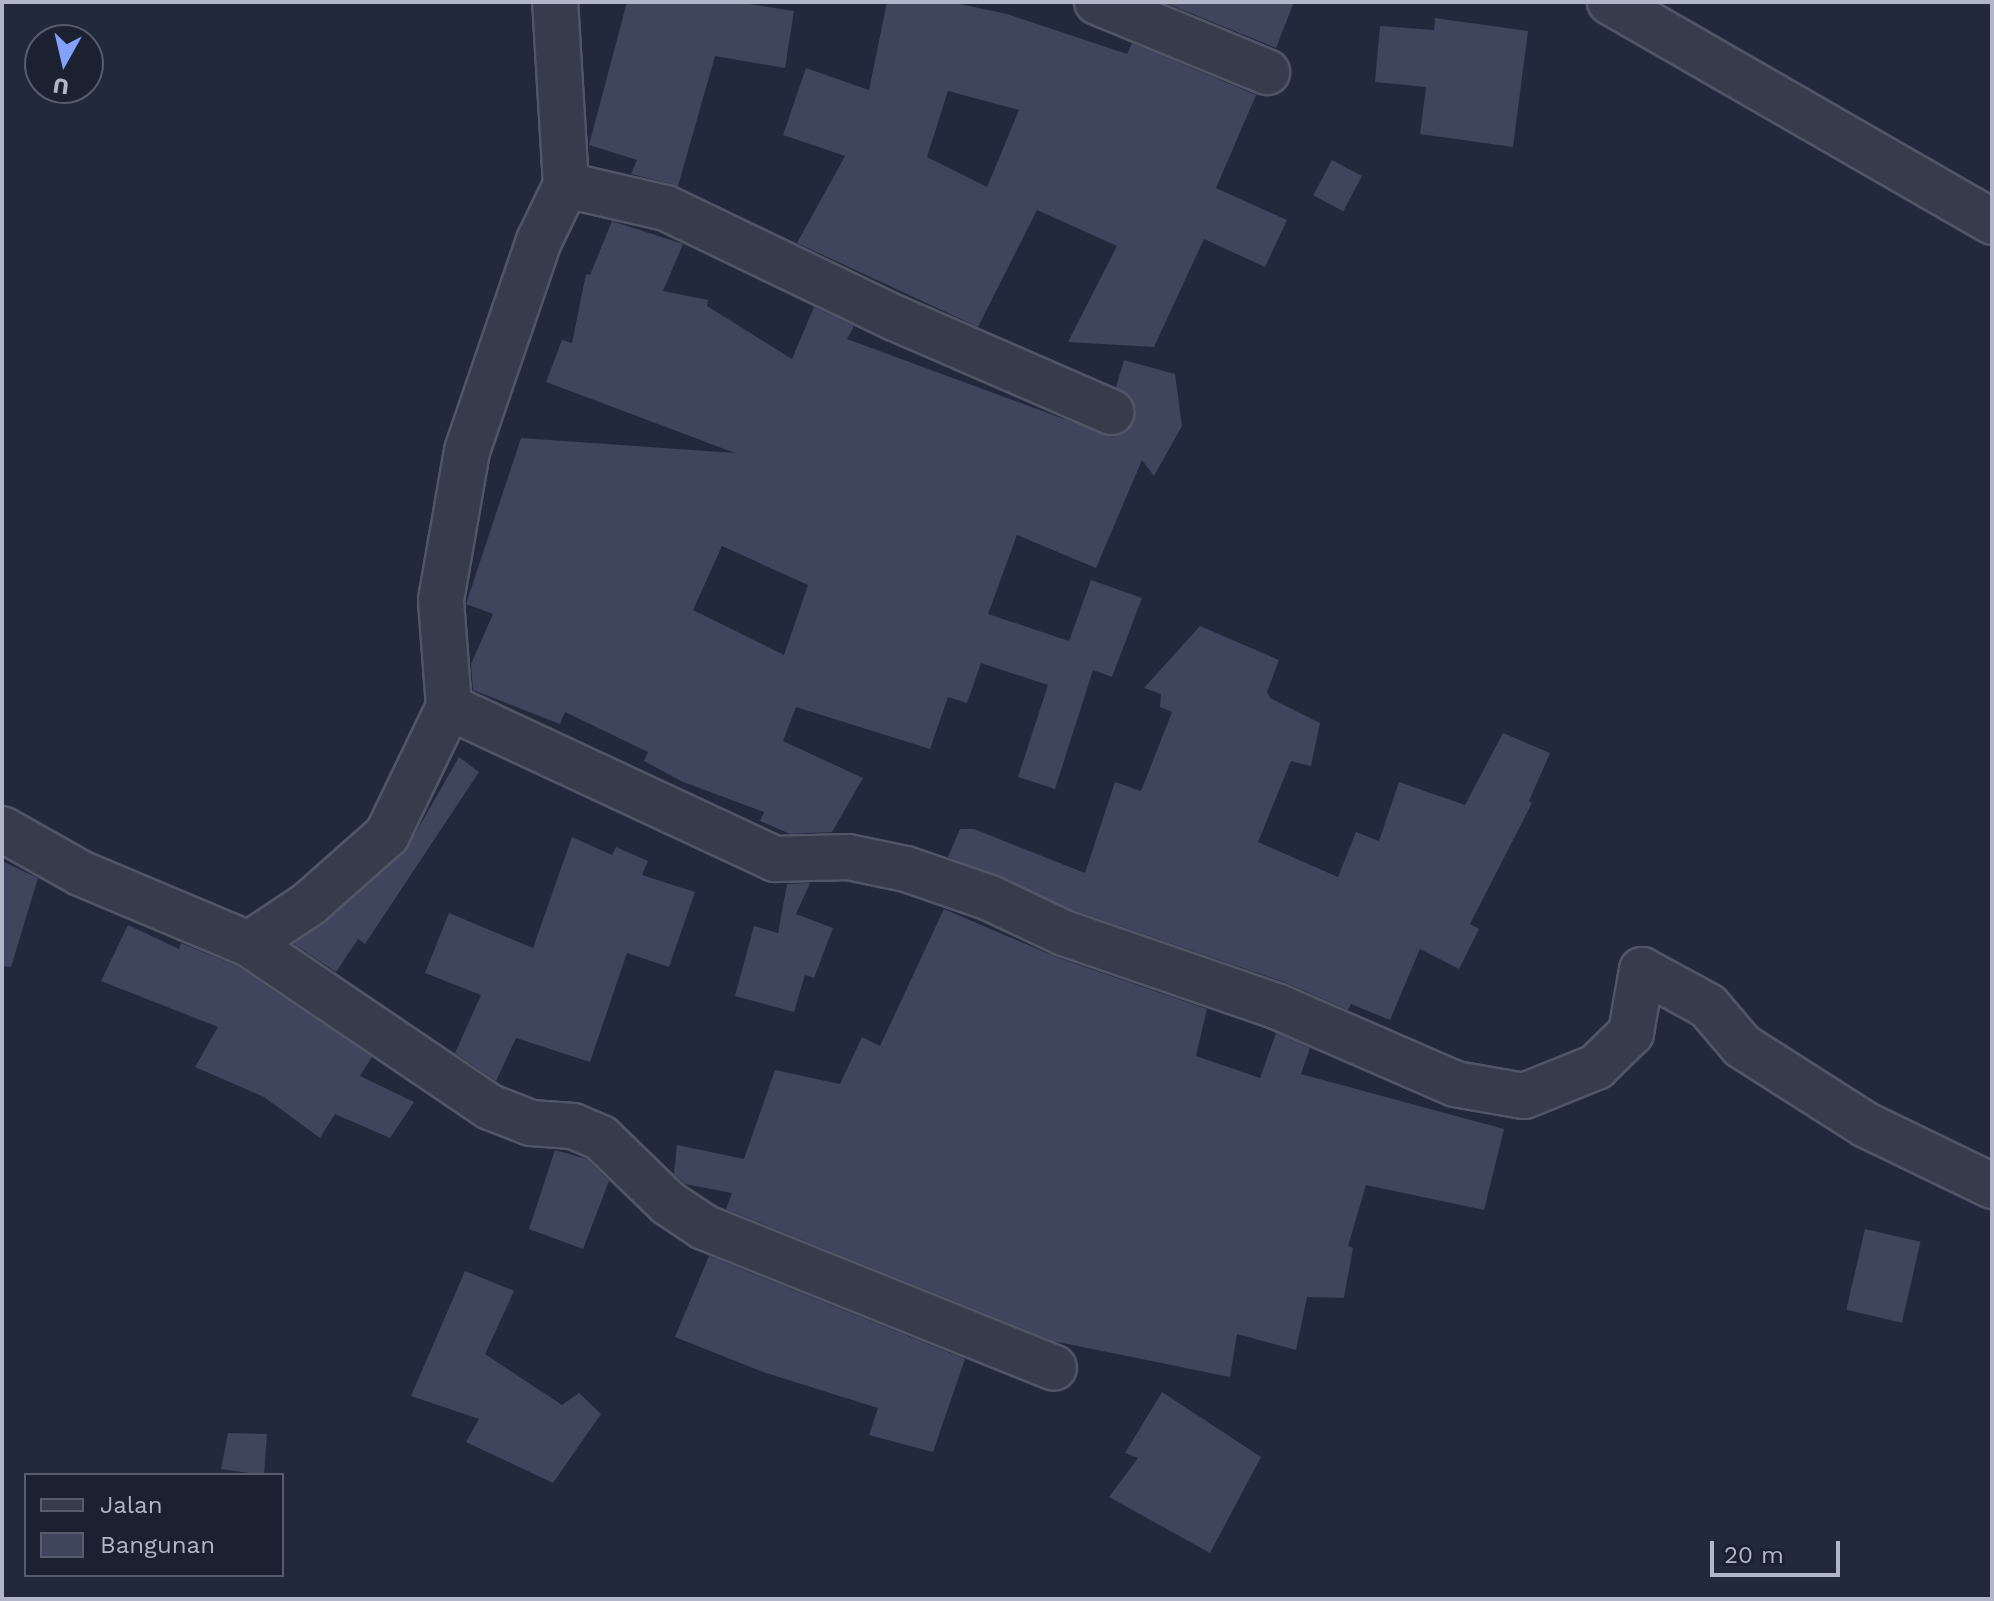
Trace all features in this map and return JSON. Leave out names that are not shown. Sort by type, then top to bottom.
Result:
[{"type":"street","points":[[249,944],[309,904],[387,835],[449,707],[441,600],[467,451],[539,241],[566,185],[555,2]]},
{"type":"street","points":[[1097,2],[1192,37],[1267,72]]},
{"type":"street","points":[[1610,2],[1992,222]]},
{"type":"street","points":[[566,185],[666,208],[895,318],[1111,412]]},
{"type":"street","points":[[449,707],[775,859],[848,857],[920,874],[990,898],[1064,933],[1276,1006],[1455,1084],[1524,1096],[1596,1067],[1631,1033],[1642,970],[1708,1006],[1742,1046],[1866,1125],[1992,1186]]},
{"type":"street","points":[[2,829],[80,873],[249,944],[490,1107],[521,1120],[573,1126],[601,1138],[668,1203],[704,1227],[1054,1368]]},
{"type":"building","points":[[627,2],[737,2],[794,11],[785,68],[715,56],[678,186],[631,174],[637,160],[589,145]]},
{"type":"building","points":[[887,2],[950,2],[1007,14],[1127,54],[1132,43],[1256,95],[1216,188],[1287,220],[1265,267],[1204,239],[1154,347],[1068,342],[1117,246],[1037,210],[978,327],[797,243],[845,156],[783,135],[806,68],[869,90]],"holes":[[[948,91],[1019,110],[987,187],[927,157]]]},
{"type":"building","points":[[1163,2],[1294,2],[1276,48]]},
{"type":"building","points":[[1435,18],[1528,31],[1513,147],[1420,134],[1426,87],[1375,82],[1380,26],[1434,30]]},
{"type":"building","points":[[1332,160],[1362,176],[1343,211],[1313,195]]},
{"type":"building","points":[[612,221],[683,244],[663,291],[708,300],[707,306],[792,359],[814,307],[854,326],[847,339],[1113,437],[1126,432],[1136,410],[1131,397],[1116,387],[1124,360],[1175,374],[1182,426],[1154,476],[1142,460],[1096,568],[1017,535],[988,614],[1069,641],[1091,580],[1142,598],[1112,677],[1093,670],[1055,789],[1018,777],[1048,685],[981,663],[967,703],[948,697],[930,749],[796,707],[783,741],[863,778],[832,832],[790,834],[760,821],[764,812],[683,782],[644,761],[648,752],[565,712],[560,724],[473,690],[471,664],[493,614],[466,604],[521,438],[735,453],[546,382],[562,340],[572,343],[586,274],[590,275]],"holes":[[[722,546],[808,585],[784,655],[693,610]]]},
{"type":"building","points":[[1200,626],[1279,660],[1267,692],[1270,698],[1320,723],[1311,766],[1291,761],[1258,842],[1338,877],[1356,832],[1379,841],[1399,782],[1465,805],[1503,733],[1550,753],[1529,801],[1532,803],[1470,924],[1479,929],[1459,969],[1420,949],[1390,1020],[1351,1004],[1348,1010],[1284,982],[1073,910],[948,857],[960,829],[974,829],[1085,873],[1115,782],[1141,791],[1172,712],[1160,707],[1161,694],[1144,688]]},
{"type":"building","points":[[459,757],[479,772],[365,944],[358,939],[336,972],[294,944],[404,853]]},
{"type":"building","points":[[572,837],[612,855],[616,847],[648,861],[642,875],[695,892],[669,967],[627,953],[590,1062],[516,1038],[496,1081],[455,1053],[481,995],[425,973],[449,913],[533,948]]},
{"type":"building","points":[[2,861],[38,878],[11,967],[2,966]]},
{"type":"building","points":[[810,883],[796,914],[833,928],[814,978],[805,975],[794,1012],[735,996],[754,926],[778,933],[787,884]]},
{"type":"building","points":[[944,909],[1056,957],[1207,1009],[1196,1056],[1260,1078],[1276,1033],[1310,1048],[1301,1074],[1504,1129],[1484,1210],[1366,1185],[1348,1246],[1353,1248],[1344,1298],[1307,1297],[1296,1350],[1237,1334],[1230,1377],[1053,1341],[726,1209],[732,1193],[685,1184],[674,1174],[677,1145],[744,1159],[775,1070],[840,1084],[862,1037],[880,1046]]},
{"type":"building","points":[[128,925],[179,949],[181,943],[237,966],[372,1057],[360,1076],[414,1102],[390,1138],[335,1114],[320,1138],[264,1097],[195,1067],[218,1027],[101,981]]},
{"type":"building","points":[[555,1150],[587,1159],[609,1181],[583,1249],[529,1229]]},
{"type":"building","points":[[1865,1229],[1921,1242],[1902,1323],[1846,1310]]},
{"type":"building","points":[[709,1256],[965,1359],[933,1452],[869,1435],[878,1408],[763,1372],[675,1337]]},
{"type":"building","points":[[465,1271],[514,1291],[485,1354],[562,1405],[579,1393],[601,1414],[553,1483],[466,1442],[479,1419],[411,1396]]},
{"type":"building","points":[[1162,1392],[1261,1457],[1210,1553],[1109,1497],[1138,1458],[1125,1453]]},
{"type":"building","points":[[228,1433],[267,1434],[264,1473],[221,1469]]}]
